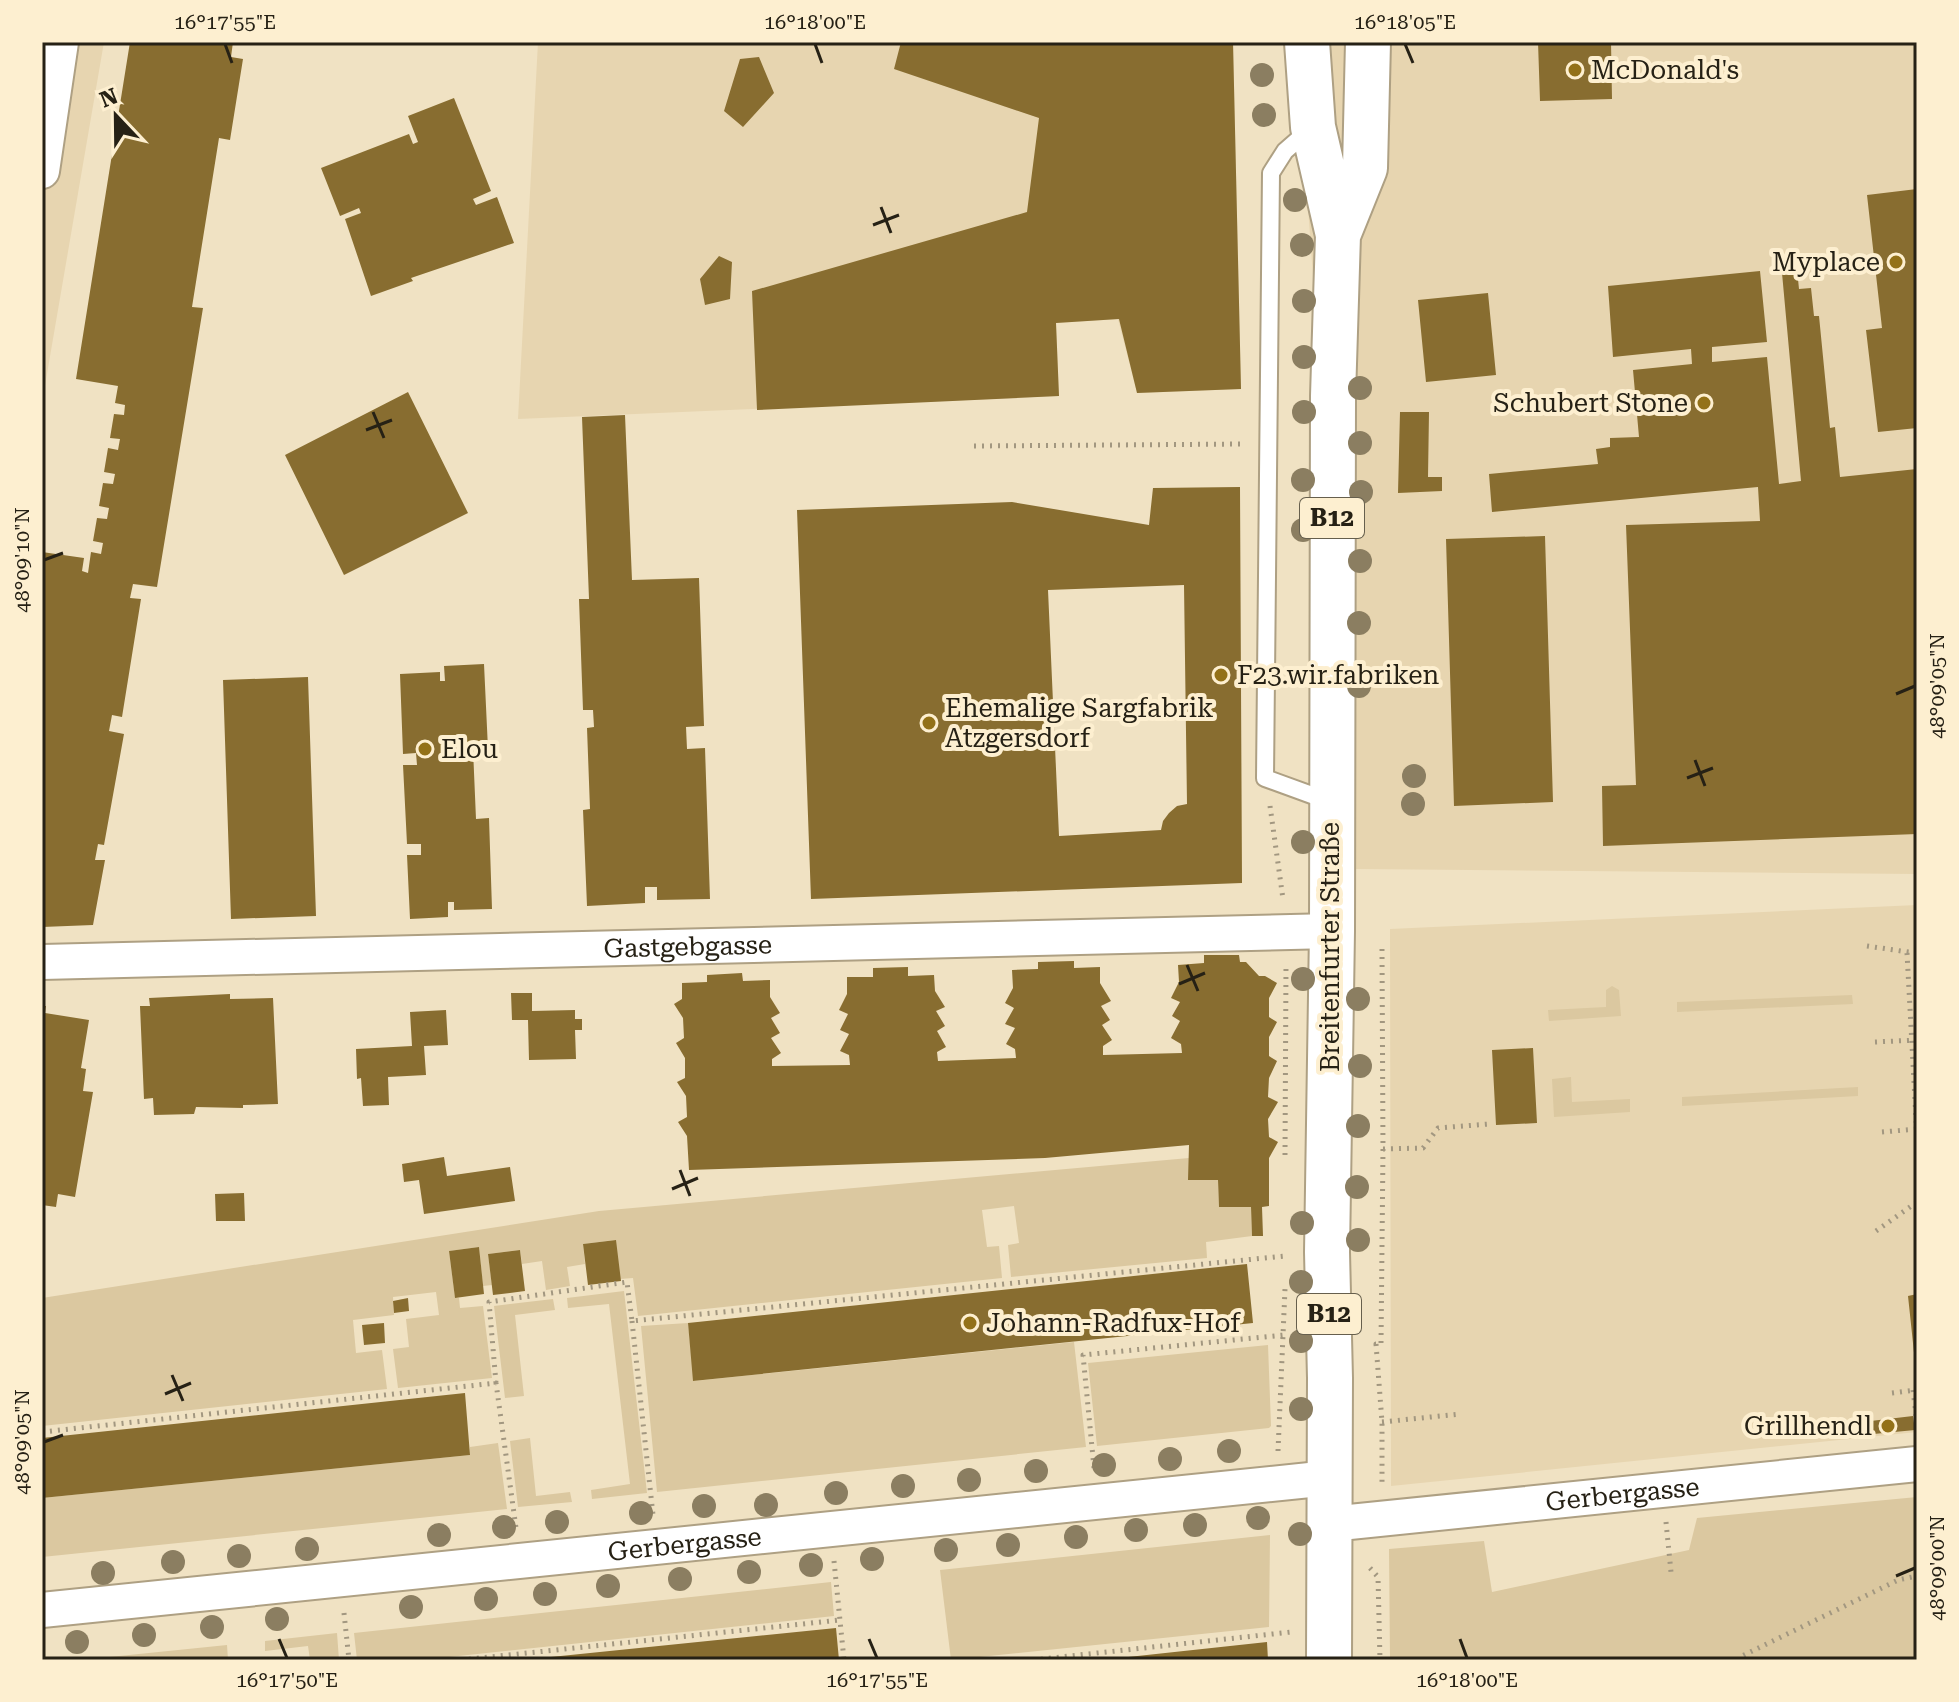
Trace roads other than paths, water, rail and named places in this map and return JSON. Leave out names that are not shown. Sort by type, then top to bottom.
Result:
[{"type":"main road","name":"Breitenfurter Straße","points":[[1307,42],[1313,127],[1338,235],[1334,307],[1332,931],[1327,1252],[1329,1644]]},
{"type":"main road","name":"Breitenfurter Straße","points":[[1338,235],[1365,168],[1368,42]]},
{"type":"street","points":[[42,171],[61,42]]},
{"type":"street","name":"Gastgebgasse","points":[[42,962],[1332,931]]},
{"type":"street","name":"Gerbergasse","points":[[1330,1524],[1917,1464]]},
{"type":"street","name":"Gerbergasse","points":[[42,1610],[1329,1478]]},
{"type":"lane","points":[[1313,127],[1285,151],[1271,173],[1265,778],[1332,802]]},
{"type":"place","name":"McDonald's","points":[[1575,70]]},
{"type":"place","name":"Myplace","points":[[1896,262]]},
{"type":"place","name":"Schubert Stone","points":[[1704,403]]},
{"type":"place","name":"F23.wir.fabriken","points":[[1221,675]]},
{"type":"place","name":"Ehemalige Sargfabrik Atzgersdorf","points":[[929,723]]},
{"type":"place","name":"Elou","points":[[425,749]]},
{"type":"place","name":"Johann-Radfux-Hof","points":[[970,1323]]},
{"type":"place","name":"Grillhendl","points":[[1888,1426]]}]
